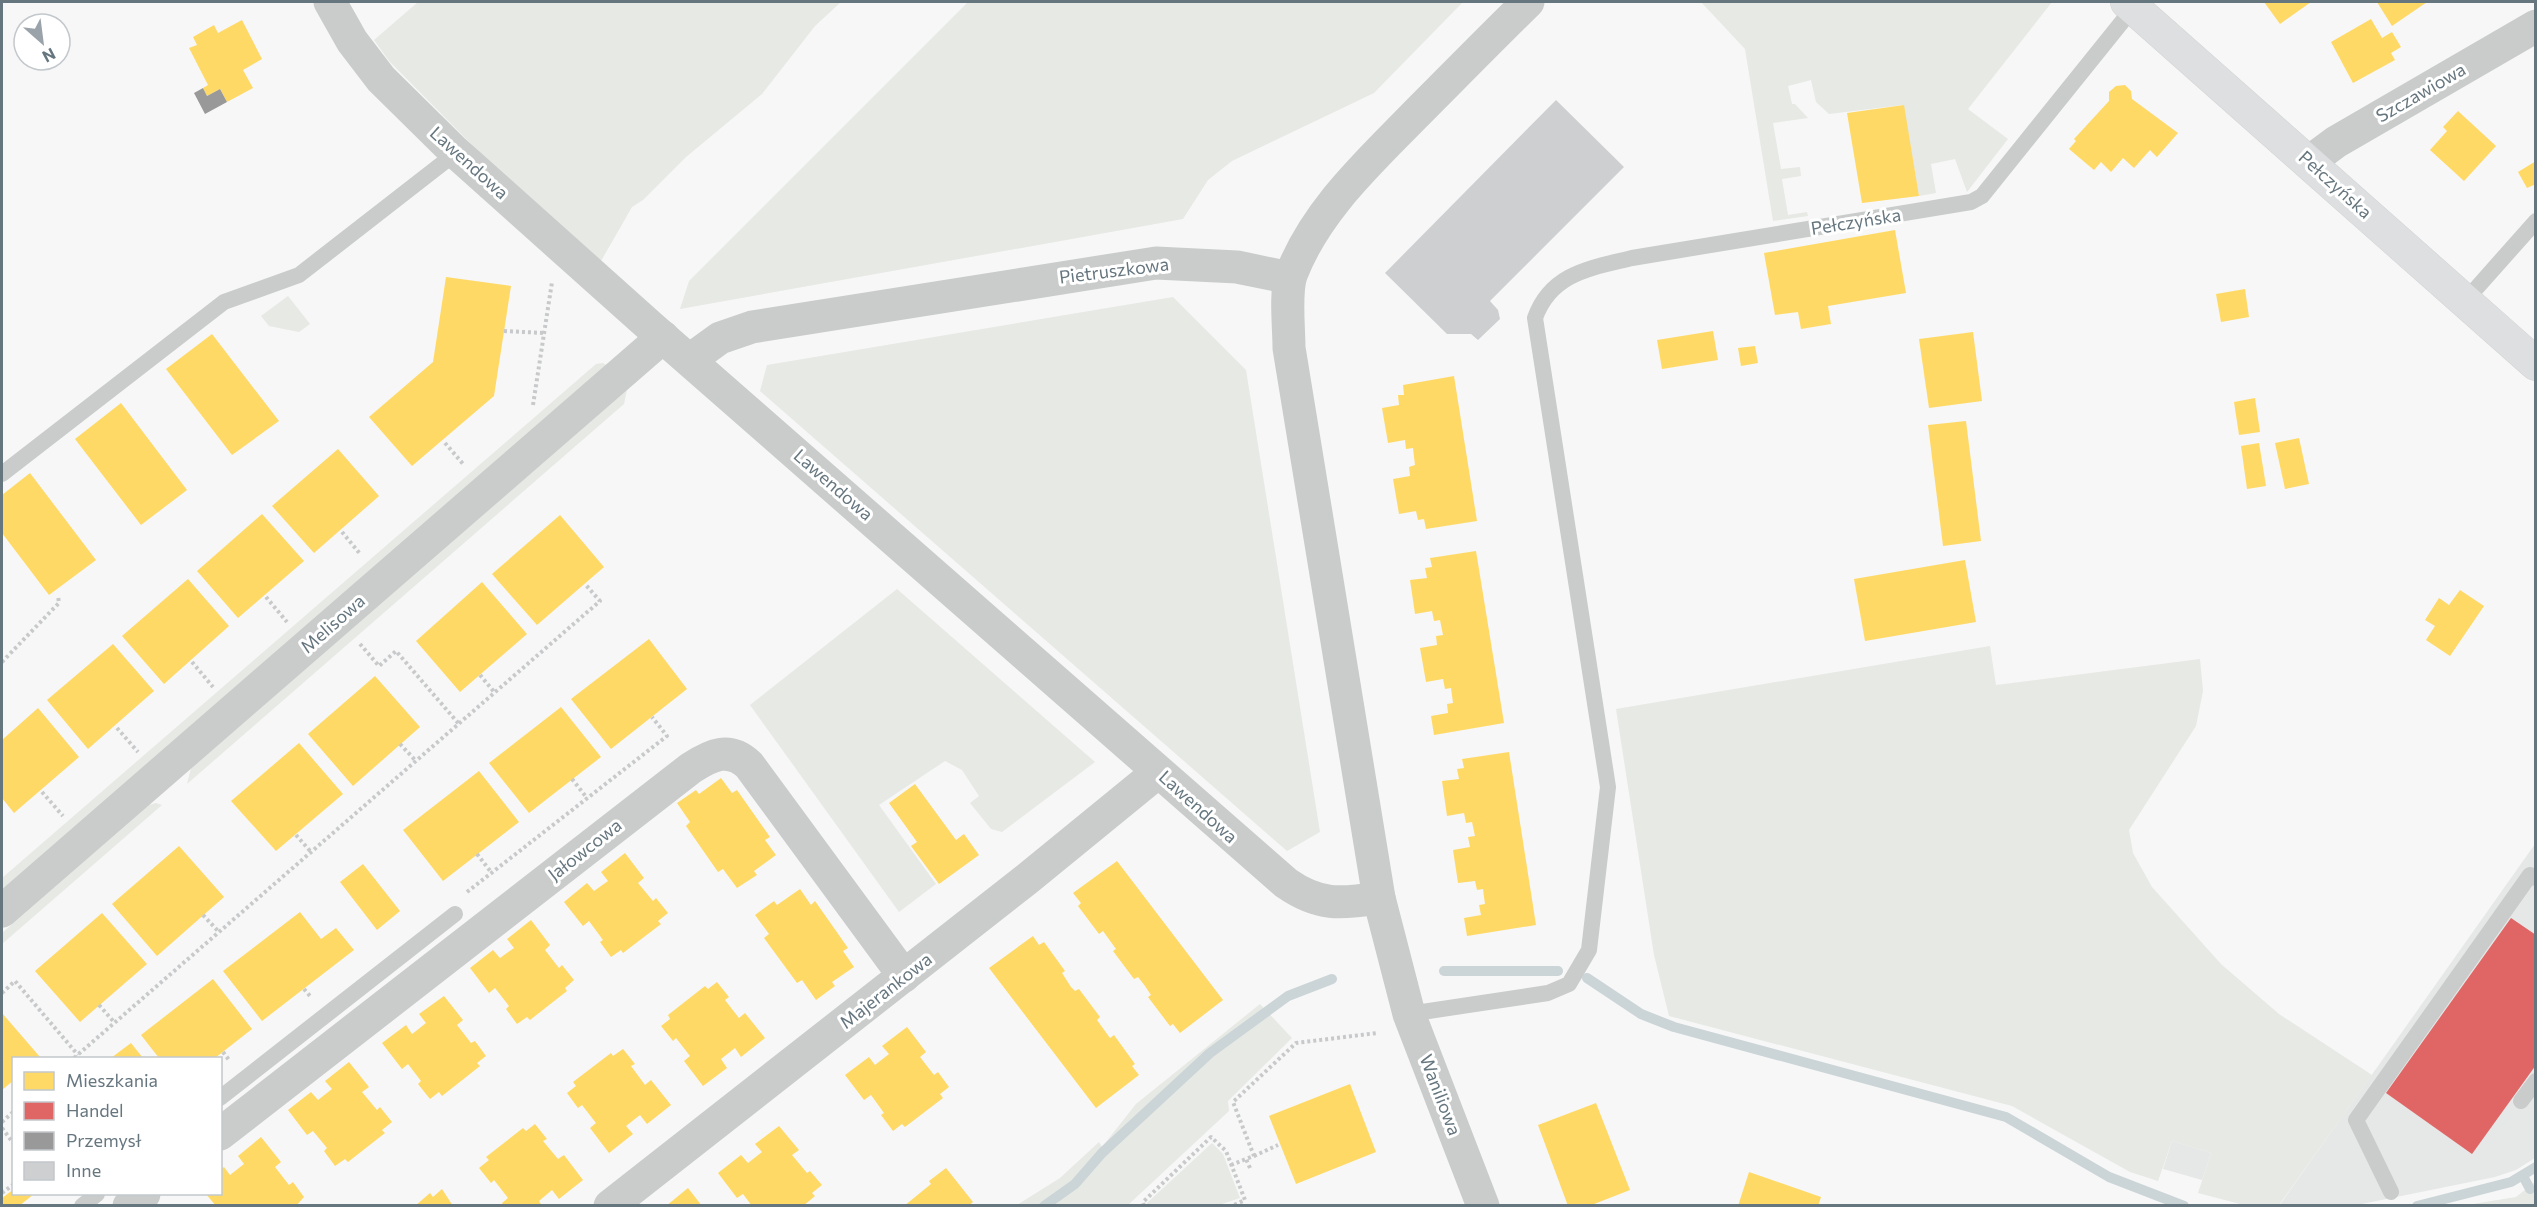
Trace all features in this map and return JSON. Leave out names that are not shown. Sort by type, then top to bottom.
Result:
[{"type":"main road","name":"Pełczyńska","points":[[2131,4],[2464,301],[2533,356]]},
{"type":"street","name":"Lawendowa","points":[[330,2],[352,41],[381,79],[453,150],[1286,883],[1305,897],[1328,903],[1379,898]]},
{"type":"street","points":[[1290,278],[1310,237],[1331,204],[1365,166],[1528,2]]},
{"type":"street","name":"Szczawiowa","points":[[2309,162],[2336,142],[2535,26]]},
{"type":"street","name":"Pietruszkowa","points":[[691,359],[720,338],[752,327],[1156,263],[1237,267],[1290,278]]},
{"type":"street","name":"Waniliowa","points":[[1290,278],[1289,348],[1379,898],[1405,999],[1483,1206]]},
{"type":"street","name":"Melisowa","points":[[2,910],[663,337]]},
{"type":"street","name":"Jałowcowa","points":[[222,1132],[690,768],[719,754],[730,753],[740,756],[749,765],[904,976]]},
{"type":"street","name":"Majerankowa","points":[[610,1206],[904,976],[1158,772]]},
{"type":"street","points":[[129,1206],[143,1195]]},
{"type":"lane","name":"Pełczyńska","points":[[1405,999],[1548,993],[1569,984],[1589,950],[1608,787],[1535,318],[1550,290],[1560,281],[1582,270],[1632,258],[1961,205],[1982,196],[2131,4]]},
{"type":"lane","points":[[2,474],[224,302],[299,275],[444,163],[453,150]]},
{"type":"lane","points":[[2464,301],[2535,221]]},
{"type":"lane","points":[[2391,1192],[2356,1120],[2530,875],[2535,878]]},
{"type":"lane","points":[[222,1096],[455,914]]},
{"type":"lane","points":[[2521,1101],[2535,1081]]},
{"type":"lane","points":[[82,1206],[96,1195]]},
{"type":"path","points":[[532,411],[553,275]]},
{"type":"path","points":[[504,331],[544,333]]},
{"type":"path","points":[[445,443],[466,468]]},
{"type":"path","points":[[342,532],[363,557]]},
{"type":"path","points":[[76,1057],[600,601],[585,584]]},
{"type":"path","points":[[2,662],[54,609],[58,603],[58,596]]},
{"type":"path","points":[[266,597],[288,623]]},
{"type":"path","points":[[364,649],[379,666],[396,651],[459,724]]},
{"type":"path","points":[[192,662],[213,687]]},
{"type":"path","points":[[480,675],[495,693]]},
{"type":"path","points":[[455,914],[453,903],[667,736],[652,717]]},
{"type":"path","points":[[117,728],[138,752]]},
{"type":"path","points":[[400,744],[416,761]]},
{"type":"path","points":[[572,779],[587,798]]},
{"type":"path","points":[[42,792],[64,817]]},
{"type":"path","points":[[296,835],[311,852]]},
{"type":"path","points":[[477,854],[491,872]]},
{"type":"path","points":[[203,915],[219,932]]},
{"type":"path","points":[[2,993],[15,981],[78,1054]]},
{"type":"path","points":[[99,1005],[114,1022]]},
{"type":"path","points":[[1254,1156],[1233,1102],[1296,1043],[1377,1032]]},
{"type":"path","points":[[2,1128],[12,1141]]},
{"type":"path","points":[[1144,1206],[1143,1202],[1211,1137],[1226,1151],[1245,1200],[1232,1206]]},
{"type":"path","points":[[1231,1165],[1278,1145]]},
{"type":"path","points":[[1246,1159],[1250,1168]]},
{"type":"shaded area","points":[[418,2],[841,2],[815,26],[762,94],[686,157],[643,200],[632,207],[601,261],[482,155],[389,61],[374,40]]},
{"type":"shaded area","points":[[968,2],[1463,2],[1374,93],[1232,161],[1208,180],[1183,219],[680,309],[689,281]]},
{"type":"shaded area","points":[[1701,2],[2052,2],[1968,109],[2008,139],[1967,192],[1955,159],[1931,164],[1936,193],[1919,196],[1903,105],[1829,114],[1816,102],[1811,80],[1788,86],[1792,104],[1795,104],[1808,118],[1773,123],[1781,169],[1800,167],[1801,176],[1782,179],[1788,215],[1807,212],[1808,216],[1773,221],[1745,49]]},
{"type":"shaded area","points":[[288,296],[310,324],[299,332],[269,326],[261,316]]},
{"type":"shaded area","points":[[1173,297],[1246,370],[1320,832],[1287,851],[760,391],[767,365]]},
{"type":"shaded area","points":[[603,363],[608,366],[2,890],[2,878],[596,364]]},
{"type":"shaded area","points":[[627,390],[624,404],[187,784],[191,768]]},
{"type":"shaded area","points":[[897,589],[1095,762],[1002,832],[991,829],[970,803],[979,796],[962,770],[945,761],[879,805],[936,884],[899,912],[750,705]]},
{"type":"shaded area","points":[[1990,646],[1996,685],[2200,659],[2203,691],[2196,726],[2129,830],[2133,853],[2152,887],[2221,964],[2279,1014],[2372,1075],[2279,1205],[2244,1205],[2198,1193],[2211,1153],[2172,1141],[2158,1181],[2130,1172],[2012,1106],[1669,1016],[1654,955],[1616,709]]},
{"type":"shaded area","points":[[156,803],[162,805],[2,944],[2,933],[149,805]]},
{"type":"shaded area","points":[[2535,844],[2535,1158],[2516,1170],[2495,1177],[2357,1205],[2279,1206]]},
{"type":"shaded area","points":[[1260,1004],[1292,1038],[1228,1101],[1229,1111],[1128,1205],[1017,1205],[1060,1178],[1099,1142],[1102,1147],[1136,1104]]},
{"type":"shaded area","points":[[2172,1141],[2211,1153],[2202,1180],[2163,1169]]},
{"type":"shaded area","points":[[1212,1143],[1223,1154],[1240,1198],[1219,1205],[1148,1205],[1147,1203]]},
{"type":"shaded area","points":[[2535,1182],[2535,1205],[2467,1205],[2516,1197]]},
{"type":"building: Mieszkania","points":[[2264,2],[2311,2],[2280,24]]},
{"type":"building: Mieszkania","points":[[2377,2],[2427,2],[2392,26]]},
{"type":"building: Mieszkania","points":[[2371,19],[2382,38],[2392,32],[2401,47],[2391,53],[2395,60],[2353,83],[2331,42]]},
{"type":"building: Mieszkania","points":[[242,20],[262,59],[243,70],[253,88],[227,102],[220,89],[207,96],[203,88],[208,85],[189,48],[197,45],[193,37],[214,25],[218,33]]},
{"type":"building: Mieszkania","points":[[2125,85],[2131,91],[2132,99],[2178,133],[2157,157],[2150,150],[2134,168],[2123,158],[2111,172],[2101,162],[2094,170],[2069,149],[2076,141],[2074,139],[2109,101],[2109,92],[2116,86]]},
{"type":"building: Mieszkania","points":[[1904,105],[1919,196],[1862,203],[1847,113]]},
{"type":"building: Mieszkania","points":[[2458,111],[2496,146],[2464,181],[2430,150],[2447,131],[2443,127]]},
{"type":"building: Mieszkania","points":[[2536,161],[2536,184],[2527,188],[2518,172]]},
{"type":"building: Mieszkania","points":[[1895,230],[1906,293],[1828,306],[1831,324],[1801,329],[1798,312],[1775,315],[1764,253]]},
{"type":"building: Mieszkania","points":[[446,277],[511,286],[494,396],[412,466],[369,417],[433,362]]},
{"type":"building: Mieszkania","points":[[2245,289],[2249,317],[2221,322],[2216,294]]},
{"type":"building: Mieszkania","points":[[1713,331],[1718,360],[1662,369],[1657,340]]},
{"type":"building: Mieszkania","points":[[1973,332],[1982,401],[1929,408],[1919,339]]},
{"type":"building: Mieszkania","points":[[212,334],[279,421],[232,455],[166,369]]},
{"type":"building: Mieszkania","points":[[1755,346],[1758,363],[1741,366],[1738,348]]},
{"type":"building: Mieszkania","points":[[1454,376],[1477,521],[1426,529],[1424,519],[1418,520],[1416,511],[1399,514],[1393,479],[1410,476],[1409,467],[1415,465],[1413,448],[1406,449],[1405,440],[1388,443],[1382,408],[1399,405],[1398,395],[1404,395],[1403,385]]},
{"type":"building: Mieszkania","points":[[2255,398],[2260,432],[2239,435],[2234,402]]},
{"type":"building: Mieszkania","points":[[121,403],[187,490],[141,525],[75,439]]},
{"type":"building: Mieszkania","points":[[1966,421],[1981,541],[1943,546],[1928,425]]},
{"type":"building: Mieszkania","points":[[2299,438],[2309,484],[2285,489],[2275,443]]},
{"type":"building: Mieszkania","points":[[2259,443],[2266,486],[2247,489],[2241,446]]},
{"type":"building: Mieszkania","points":[[338,449],[379,496],[314,553],[272,506]]},
{"type":"building: Mieszkania","points":[[30,473],[96,560],[49,595],[2,533],[2,495]]},
{"type":"building: Mieszkania","points":[[262,514],[304,561],[238,618],[197,571]]},
{"type":"building: Mieszkania","points":[[560,515],[604,567],[537,625],[492,574]]},
{"type":"building: Mieszkania","points":[[1476,551],[1504,723],[1434,735],[1431,716],[1448,713],[1447,704],[1453,703],[1451,688],[1445,689],[1443,679],[1426,682],[1420,648],[1437,645],[1436,636],[1443,635],[1440,620],[1434,621],[1432,611],[1415,614],[1410,580],[1427,578],[1425,568],[1432,567],[1430,558]]},
{"type":"building: Mieszkania","points":[[1965,560],[1976,622],[1865,641],[1854,579]]},
{"type":"building: Mieszkania","points":[[188,579],[229,626],[164,684],[122,636]]},
{"type":"building: Mieszkania","points":[[482,582],[527,634],[460,692],[416,641]]},
{"type":"building: Mieszkania","points":[[2460,590],[2484,606],[2450,656],[2426,640],[2435,626],[2425,620],[2439,598],[2449,605]]},
{"type":"building: Mieszkania","points":[[649,639],[687,689],[611,749],[571,699]]},
{"type":"building: Mieszkania","points":[[113,644],[154,691],[88,749],[47,700]]},
{"type":"building: Mieszkania","points":[[375,676],[420,727],[353,786],[308,734]]},
{"type":"building: Mieszkania","points":[[561,707],[601,757],[529,813],[489,763]]},
{"type":"building: Mieszkania","points":[[38,708],[79,757],[14,813],[2,798],[2,740]]},
{"type":"building: Mieszkania","points":[[299,743],[343,794],[276,851],[231,801]]},
{"type":"building: Mieszkania","points":[[1509,752],[1536,925],[1467,936],[1464,918],[1481,915],[1479,905],[1485,904],[1483,889],[1477,890],[1475,881],[1458,883],[1453,850],[1470,847],[1468,837],[1475,836],[1472,822],[1466,823],[1464,813],[1447,816],[1442,781],[1459,779],[1457,769],[1464,768],[1462,759]]},
{"type":"building: Mieszkania","points":[[479,771],[519,822],[443,881],[403,830]]},
{"type":"building: Mieszkania","points":[[721,778],[732,793],[737,790],[770,837],[765,840],[776,855],[754,871],[757,875],[737,888],[723,869],[718,872],[686,826],[690,822],[677,803],[696,790],[699,794]]},
{"type":"building: Mieszkania","points":[[915,784],[956,840],[964,834],[979,855],[939,884],[911,846],[917,842],[889,803]]},
{"type":"building: Mieszkania","points":[[179,846],[224,897],[157,956],[112,904]]},
{"type":"building: Mieszkania","points":[[625,853],[644,878],[638,883],[653,901],[656,898],[668,913],[658,921],[661,924],[623,953],[621,950],[611,957],[600,942],[603,940],[589,921],[583,926],[564,902],[587,883],[594,891],[608,881],[601,872]]},
{"type":"building: Mieszkania","points":[[1117,861],[1223,1000],[1180,1033],[1173,1024],[1170,1026],[1148,997],[1151,995],[1138,977],[1134,979],[1113,951],[1116,949],[1103,931],[1099,934],[1078,906],[1081,903],[1073,893]]},
{"type":"building: Mieszkania","points":[[363,864],[400,911],[377,930],[340,882]]},
{"type":"building: Mieszkania","points":[[800,889],[811,905],[815,901],[848,948],[843,951],[854,967],[832,982],[835,986],[816,1000],[802,980],[797,983],[764,938],[769,934],[755,915],[774,901],[777,905]]},
{"type":"building: Mieszkania","points":[[300,912],[321,939],[336,928],[354,950],[262,1021],[223,971]]},
{"type":"building: Mieszkania","points":[[102,913],[147,964],[80,1022],[35,971]]},
{"type":"building: Mieszkania","points":[[531,920],[550,945],[545,950],[559,968],[562,965],[574,980],[565,988],[567,991],[530,1020],[527,1017],[517,1024],[506,1009],[509,1006],[495,988],[489,993],[470,968],[493,950],[500,958],[514,948],[507,939]]},
{"type":"building: Mieszkania","points":[[1033,936],[1039,945],[1044,942],[1065,971],[1062,973],[1071,987],[1075,991],[1079,989],[1100,1017],[1097,1020],[1110,1038],[1114,1035],[1135,1064],[1132,1066],[1139,1075],[1096,1108],[989,968]]},
{"type":"building: Mieszkania","points":[[213,979],[252,1029],[216,1057],[158,1057],[141,1035]]},
{"type":"building: Mieszkania","points":[[717,982],[729,997],[725,1000],[739,1018],[745,1013],[765,1038],[741,1057],[735,1048],[721,1059],[727,1068],[703,1086],[684,1061],[690,1056],[676,1038],[673,1041],[661,1026],[670,1019],[668,1015],[705,986],[708,989]]},
{"type":"building: Mieszkania","points":[[444,996],[463,1020],[457,1025],[471,1043],[475,1041],[486,1056],[477,1063],[480,1066],[442,1096],[439,1092],[430,1099],[418,1084],[421,1081],[408,1064],[402,1069],[382,1043],[406,1025],[412,1034],[416,1031],[426,1023],[419,1014]]},
{"type":"building: Mieszkania","points":[[2,1013],[40,1057],[12,1057],[12,1082],[2,1090]]},
{"type":"building: Mieszkania","points":[[907,1027],[926,1052],[920,1057],[934,1075],[938,1072],[949,1087],[940,1094],[943,1098],[905,1127],[902,1124],[893,1131],[881,1115],[884,1113],[871,1095],[864,1100],[845,1075],[869,1057],[875,1065],[889,1054],[882,1046]]},
{"type":"building: Mieszkania","points":[[131,1043],[142,1057],[112,1057]]},
{"type":"building: Mieszkania","points":[[623,1049],[635,1064],[631,1066],[645,1085],[651,1080],[671,1105],[647,1124],[640,1115],[626,1126],[633,1134],[609,1153],[590,1128],[596,1123],[582,1105],[578,1108],[567,1093],[576,1086],[573,1082],[611,1053],[613,1056]]},
{"type":"building: Mieszkania","points":[[349,1062],[369,1087],[362,1092],[377,1110],[380,1107],[392,1122],[382,1130],[385,1133],[348,1162],[345,1159],[335,1166],[324,1151],[327,1148],[313,1131],[307,1135],[288,1110],[311,1092],[318,1100],[332,1089],[325,1081]]},
{"type":"building: Mieszkania","points":[[1350,1084],[1376,1152],[1296,1184],[1269,1116]]},
{"type":"building: Mieszkania","points":[[1596,1103],[1630,1190],[1589,1206],[1568,1206],[1538,1125]]},
{"type":"building: Mieszkania","points":[[535,1124],[547,1139],[543,1141],[558,1159],[564,1155],[583,1180],[559,1199],[552,1190],[539,1201],[542,1206],[504,1206],[502,1203],[508,1198],[494,1180],[491,1183],[479,1168],[489,1160],[486,1157],[523,1128],[526,1131]]},
{"type":"building: Mieszkania","points":[[779,1126],[799,1150],[792,1155],[807,1173],[810,1171],[822,1185],[812,1193],[815,1196],[803,1206],[752,1206],[743,1194],[737,1198],[718,1173],[741,1155],[748,1163],[762,1152],[755,1144]]},
{"type":"building: Mieszkania","points":[[261,1137],[281,1162],[275,1167],[289,1185],[293,1182],[304,1197],[296,1206],[216,1206],[207,1195],[222,1195],[222,1168],[224,1167],[230,1175],[244,1164],[238,1156]]},
{"type":"building: Mieszkania","points":[[946,1168],[973,1202],[968,1206],[904,1206],[931,1184],[929,1181]]},
{"type":"building: Mieszkania","points":[[1749,1172],[1821,1197],[1818,1206],[1738,1206]]},
{"type":"building: Mieszkania","points":[[688,1188],[702,1206],[666,1206]]},
{"type":"building: Mieszkania","points":[[442,1189],[453,1206],[415,1206],[430,1193],[433,1197]]},
{"type":"building: Mieszkania","points":[[12,1190],[12,1195],[33,1195],[19,1206],[2,1206],[2,1198]]},
{"type":"building: Handel","points":[[2511,918],[2536,935],[2536,1065],[2472,1154],[2386,1093]]},
{"type":"building: Przemysł","points":[[203,88],[207,96],[220,89],[227,102],[205,114],[194,93]]},
{"type":"building: Inne","points":[[1556,100],[1624,167],[1490,301],[1498,310],[1500,319],[1478,340],[1471,334],[1447,334],[1385,273]]},
{"type":"waterway","points":[[1444,971],[1558,971]]},
{"type":"waterway","points":[[1587,978],[1641,1014],[1674,1027],[2006,1117],[2109,1177],[2184,1206]]},
{"type":"waterway","points":[[1044,1206],[1075,1184],[1102,1153],[1210,1053],[1288,996],[1332,979]]},
{"type":"waterway","points":[[2417,1206],[2511,1182],[2536,1167]]},
{"type":"waterway","points":[[2523,1176],[2530,1189]]}]
